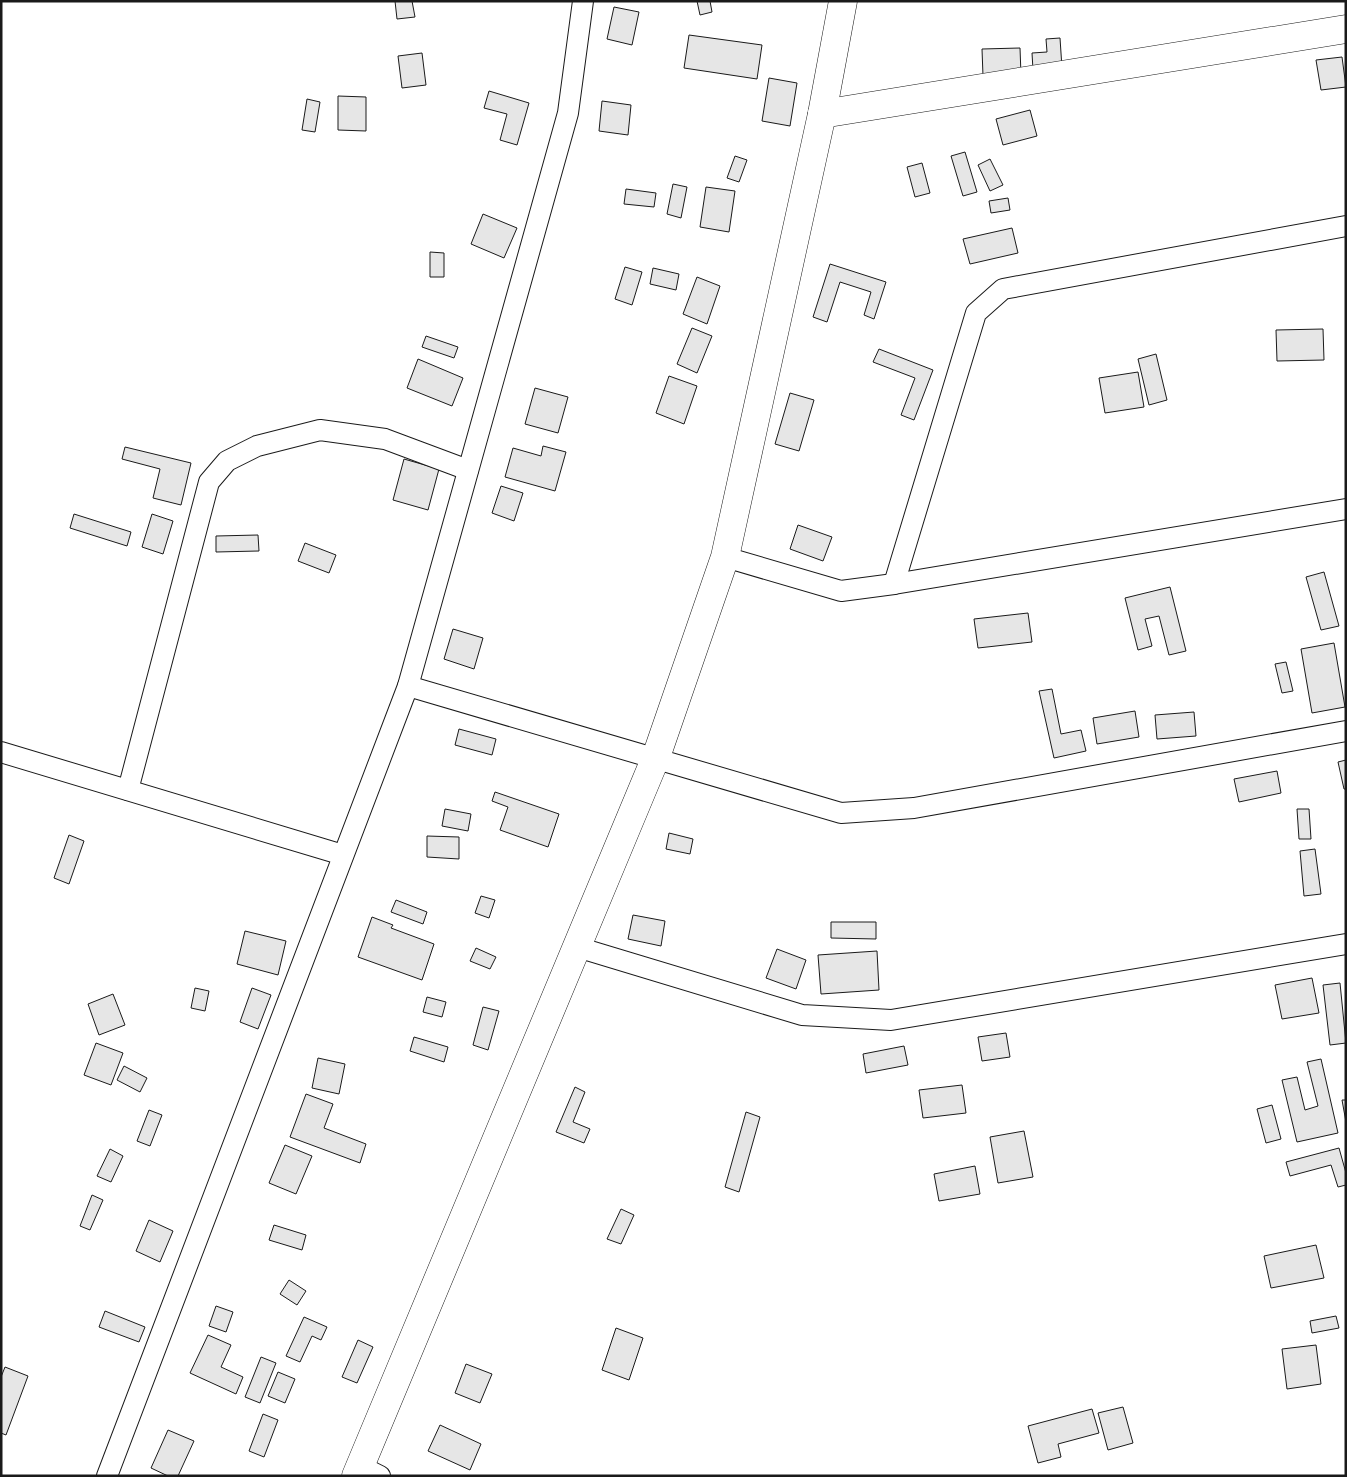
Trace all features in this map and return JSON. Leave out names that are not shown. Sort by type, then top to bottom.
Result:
[{"type":"street","points":[[107,1476],[408,686],[568,113],[582,1]]},
{"type":"street","points":[[365,1473],[577,947],[656,758],[726,557],[822,114],[843,1]]},
{"type":"street","points":[[822,114],[1346,29]]},
{"type":"street","points":[[894,584],[976,313],[1003,289],[1346,226]]},
{"type":"street","points":[[128,790],[209,482],[227,461],[257,446],[320,430],[385,439],[468,470]]},
{"type":"street","points":[[726,557],[841,591],[894,584],[1346,509]]},
{"type":"street","points":[[408,686],[841,813],[914,808],[1346,732]]},
{"type":"street","points":[[1,752],[343,855]]},
{"type":"street","points":[[577,947],[802,1015],[890,1020],[1346,944]]},
{"type":"building","points":[[395,1],[412,1],[415,17],[397,19]]},
{"type":"building","points":[[697,1],[710,1],[712,12],[700,15]]},
{"type":"building","points":[[614,7],[639,12],[632,45],[607,39]]},
{"type":"building","points":[[689,35],[762,45],[757,79],[684,68]]},
{"type":"building","points":[[1060,38],[1062,68],[1033,70],[1032,53],[1047,52],[1046,39]]},
{"type":"building","points":[[1020,48],[1021,75],[983,76],[982,49]]},
{"type":"building","points":[[422,53],[426,85],[402,88],[398,56]]},
{"type":"building","points":[[1342,57],[1346,87],[1321,90],[1316,60]]},
{"type":"building","points":[[769,78],[797,83],[790,126],[762,121]]},
{"type":"building","points":[[489,91],[529,103],[517,145],[500,140],[507,114],[484,108]]},
{"type":"building","points":[[338,96],[366,97],[366,131],[338,130]]},
{"type":"building","points":[[307,99],[320,102],[315,132],[302,130]]},
{"type":"building","points":[[602,101],[631,105],[628,135],[599,131]]},
{"type":"building","points":[[1030,110],[1037,136],[1003,145],[996,119]]},
{"type":"building","points":[[965,152],[977,192],[963,196],[951,156]]},
{"type":"building","points":[[735,156],[747,160],[739,182],[727,178]]},
{"type":"building","points":[[990,159],[1003,185],[990,191],[978,165]]},
{"type":"building","points":[[922,163],[930,193],[915,197],[907,167]]},
{"type":"building","points":[[673,184],[687,187],[681,218],[667,214]]},
{"type":"building","points":[[706,187],[735,191],[729,232],[700,227]]},
{"type":"building","points":[[626,189],[656,193],[654,207],[624,204]]},
{"type":"building","points":[[1008,198],[1010,210],[991,213],[989,201]]},
{"type":"building","points":[[483,214],[517,228],[504,258],[471,244]]},
{"type":"building","points":[[1012,228],[1018,253],[970,264],[963,239]]},
{"type":"building","points":[[430,252],[444,253],[444,277],[430,277]]},
{"type":"building","points":[[830,264],[886,282],[874,319],[864,315],[871,292],[840,282],[827,322],[813,317]]},
{"type":"building","points":[[625,267],[642,272],[632,305],[615,299]]},
{"type":"building","points":[[653,268],[679,274],[676,290],[650,284]]},
{"type":"building","points":[[697,277],[720,286],[707,324],[683,314]]},
{"type":"building","points":[[692,328],[712,336],[697,373],[677,364]]},
{"type":"building","points":[[1323,329],[1324,360],[1277,361],[1276,330]]},
{"type":"building","points":[[426,336],[458,347],[454,358],[422,347]]},
{"type":"building","points":[[879,349],[933,370],[914,420],[901,415],[915,378],[873,362]]},
{"type":"building","points":[[1156,354],[1167,400],[1149,405],[1138,359]]},
{"type":"building","points":[[418,359],[463,378],[452,406],[407,388]]},
{"type":"building","points":[[1138,372],[1144,407],[1105,413],[1099,378]]},
{"type":"building","points":[[669,376],[697,386],[684,424],[656,413]]},
{"type":"building","points":[[535,388],[568,397],[558,433],[525,424]]},
{"type":"building","points":[[790,393],[814,400],[799,451],[775,444]]},
{"type":"building","points":[[543,446],[566,452],[555,491],[505,477],[513,448],[541,456]]},
{"type":"building","points":[[125,447],[191,463],[181,505],[153,498],[160,469],[122,459]]},
{"type":"building","points":[[404,459],[439,469],[428,510],[393,500]]},
{"type":"building","points":[[501,486],[523,493],[514,521],[492,513]]},
{"type":"building","points":[[74,514],[131,532],[127,546],[70,528]]},
{"type":"building","points":[[152,514],[173,521],[163,554],[142,547]]},
{"type":"building","points":[[798,525],[832,537],[823,561],[790,549]]},
{"type":"building","points":[[258,535],[259,551],[216,552],[216,536]]},
{"type":"building","points":[[305,543],[336,555],[329,573],[298,561]]},
{"type":"building","points":[[1324,572],[1339,626],[1321,630],[1306,577]]},
{"type":"building","points":[[1170,587],[1186,651],[1169,655],[1159,616],[1145,619],[1152,646],[1138,650],[1125,598]]},
{"type":"building","points":[[1028,613],[1032,642],[978,648],[974,619]]},
{"type":"building","points":[[453,629],[483,638],[474,669],[444,659]]},
{"type":"building","points":[[1334,643],[1345,707],[1312,713],[1301,649]]},
{"type":"building","points":[[1286,662],[1293,691],[1282,693],[1275,664]]},
{"type":"building","points":[[1052,689],[1061,734],[1081,730],[1086,751],[1054,758],[1039,691]]},
{"type":"building","points":[[1135,711],[1139,737],[1097,744],[1093,718]]},
{"type":"building","points":[[1194,712],[1196,736],[1157,739],[1155,715]]},
{"type":"building","points":[[459,729],[496,739],[492,755],[455,745]]},
{"type":"building","points":[[1346,760],[1346,789],[1344,789],[1338,762]]},
{"type":"building","points":[[1277,771],[1281,793],[1239,802],[1234,779]]},
{"type":"building","points":[[495,792],[559,814],[548,847],[500,830],[508,807],[492,801]]},
{"type":"building","points":[[445,809],[471,814],[468,831],[442,826]]},
{"type":"building","points":[[1297,809],[1309,809],[1311,839],[1299,839]]},
{"type":"building","points":[[669,833],[693,839],[690,854],[666,849]]},
{"type":"building","points":[[69,835],[84,841],[69,884],[54,878]]},
{"type":"building","points":[[427,836],[459,837],[459,859],[427,857]]},
{"type":"building","points":[[1315,849],[1321,894],[1304,896],[1300,851]]},
{"type":"building","points":[[481,896],[495,900],[489,918],[475,913]]},
{"type":"building","points":[[396,900],[427,912],[423,924],[391,912]]},
{"type":"building","points":[[633,915],[665,921],[661,946],[628,939]]},
{"type":"building","points":[[372,917],[393,925],[391,928],[434,944],[422,980],[358,957]]},
{"type":"building","points":[[831,922],[876,922],[876,939],[831,938]]},
{"type":"building","points":[[245,931],[286,941],[278,975],[237,964]]},
{"type":"building","points":[[476,948],[496,957],[490,969],[470,961]]},
{"type":"building","points":[[777,949],[806,960],[796,989],[766,978]]},
{"type":"building","points":[[877,951],[879,990],[821,994],[818,955]]},
{"type":"building","points":[[1312,978],[1319,1013],[1282,1019],[1275,985]]},
{"type":"building","points":[[1340,983],[1346,1043],[1330,1045],[1323,985]]},
{"type":"building","points":[[195,988],[209,991],[205,1011],[191,1008]]},
{"type":"building","points":[[252,988],[271,995],[258,1029],[240,1022]]},
{"type":"building","points":[[113,994],[125,1025],[99,1035],[88,1004]]},
{"type":"building","points":[[427,997],[446,1002],[442,1017],[423,1012]]},
{"type":"building","points":[[483,1007],[499,1011],[488,1050],[473,1045]]},
{"type":"building","points":[[1006,1033],[1010,1057],[982,1061],[978,1037]]},
{"type":"building","points":[[414,1037],[448,1047],[444,1062],[410,1051]]},
{"type":"building","points":[[96,1043],[123,1053],[111,1085],[84,1075]]},
{"type":"building","points":[[904,1046],[908,1065],[866,1073],[863,1054]]},
{"type":"building","points":[[318,1058],[345,1064],[339,1094],[312,1088]]},
{"type":"building","points":[[1321,1059],[1338,1133],[1297,1142],[1282,1080],[1297,1077],[1305,1110],[1318,1106],[1307,1062]]},
{"type":"building","points":[[124,1066],[147,1078],[140,1092],[117,1080]]},
{"type":"building","points":[[962,1085],[966,1113],[923,1118],[919,1090]]},
{"type":"building","points":[[575,1087],[585,1092],[573,1122],[590,1129],[584,1143],[556,1132]]},
{"type":"building","points":[[306,1094],[333,1104],[324,1128],[366,1144],[360,1163],[290,1137]]},
{"type":"building","points":[[1342,1100],[1346,1100],[1346,1122]]},
{"type":"building","points":[[1272,1105],[1281,1139],[1266,1143],[1257,1109]]},
{"type":"building","points":[[149,1110],[162,1115],[150,1146],[137,1141]]},
{"type":"building","points":[[746,1112],[760,1117],[739,1192],[725,1187]]},
{"type":"building","points":[[1024,1131],[1033,1177],[998,1183],[990,1137]]},
{"type":"building","points":[[285,1145],[312,1156],[296,1194],[269,1183]]},
{"type":"building","points":[[1339,1148],[1346,1173],[1346,1185],[1338,1187],[1331,1165],[1290,1176],[1286,1162]]},
{"type":"building","points":[[110,1149],[123,1156],[111,1182],[97,1176]]},
{"type":"building","points":[[975,1166],[980,1194],[939,1201],[934,1174]]},
{"type":"building","points":[[92,1195],[103,1200],[90,1230],[80,1226]]},
{"type":"building","points":[[621,1209],[634,1215],[621,1244],[607,1239]]},
{"type":"building","points":[[149,1220],[173,1231],[160,1262],[136,1251]]},
{"type":"building","points":[[274,1225],[306,1235],[302,1250],[269,1240]]},
{"type":"building","points":[[1316,1245],[1324,1278],[1271,1288],[1264,1256]]},
{"type":"building","points":[[289,1280],[306,1291],[297,1305],[280,1294]]},
{"type":"building","points":[[216,1306],[233,1312],[226,1332],[209,1326]]},
{"type":"building","points":[[105,1311],[145,1327],[139,1342],[99,1327]]},
{"type":"building","points":[[1336,1316],[1339,1328],[1312,1333],[1310,1321]]},
{"type":"building","points":[[304,1317],[327,1327],[321,1340],[312,1336],[300,1362],[286,1356]]},
{"type":"building","points":[[616,1328],[643,1338],[629,1380],[602,1370]]},
{"type":"building","points":[[208,1335],[231,1345],[221,1367],[243,1377],[236,1394],[190,1373]]},
{"type":"building","points":[[358,1340],[373,1347],[357,1383],[342,1377]]},
{"type":"building","points":[[1316,1345],[1321,1384],[1287,1389],[1282,1349]]},
{"type":"building","points":[[261,1357],[276,1363],[260,1403],[245,1397]]},
{"type":"building","points":[[466,1364],[492,1374],[480,1403],[455,1393]]},
{"type":"building","points":[[5,1367],[28,1376],[6,1435],[1,1433],[1,1377]]},
{"type":"building","points":[[278,1372],[295,1379],[285,1403],[268,1396]]},
{"type":"building","points":[[1123,1407],[1133,1443],[1108,1450],[1098,1413]]},
{"type":"building","points":[[1092,1409],[1099,1433],[1058,1444],[1061,1457],[1038,1463],[1028,1426]]},
{"type":"building","points":[[263,1414],[278,1420],[264,1457],[249,1451]]},
{"type":"building","points":[[440,1425],[481,1444],[470,1470],[428,1451]]},
{"type":"building","points":[[168,1430],[194,1441],[178,1476],[168,1476],[151,1468]]}]
